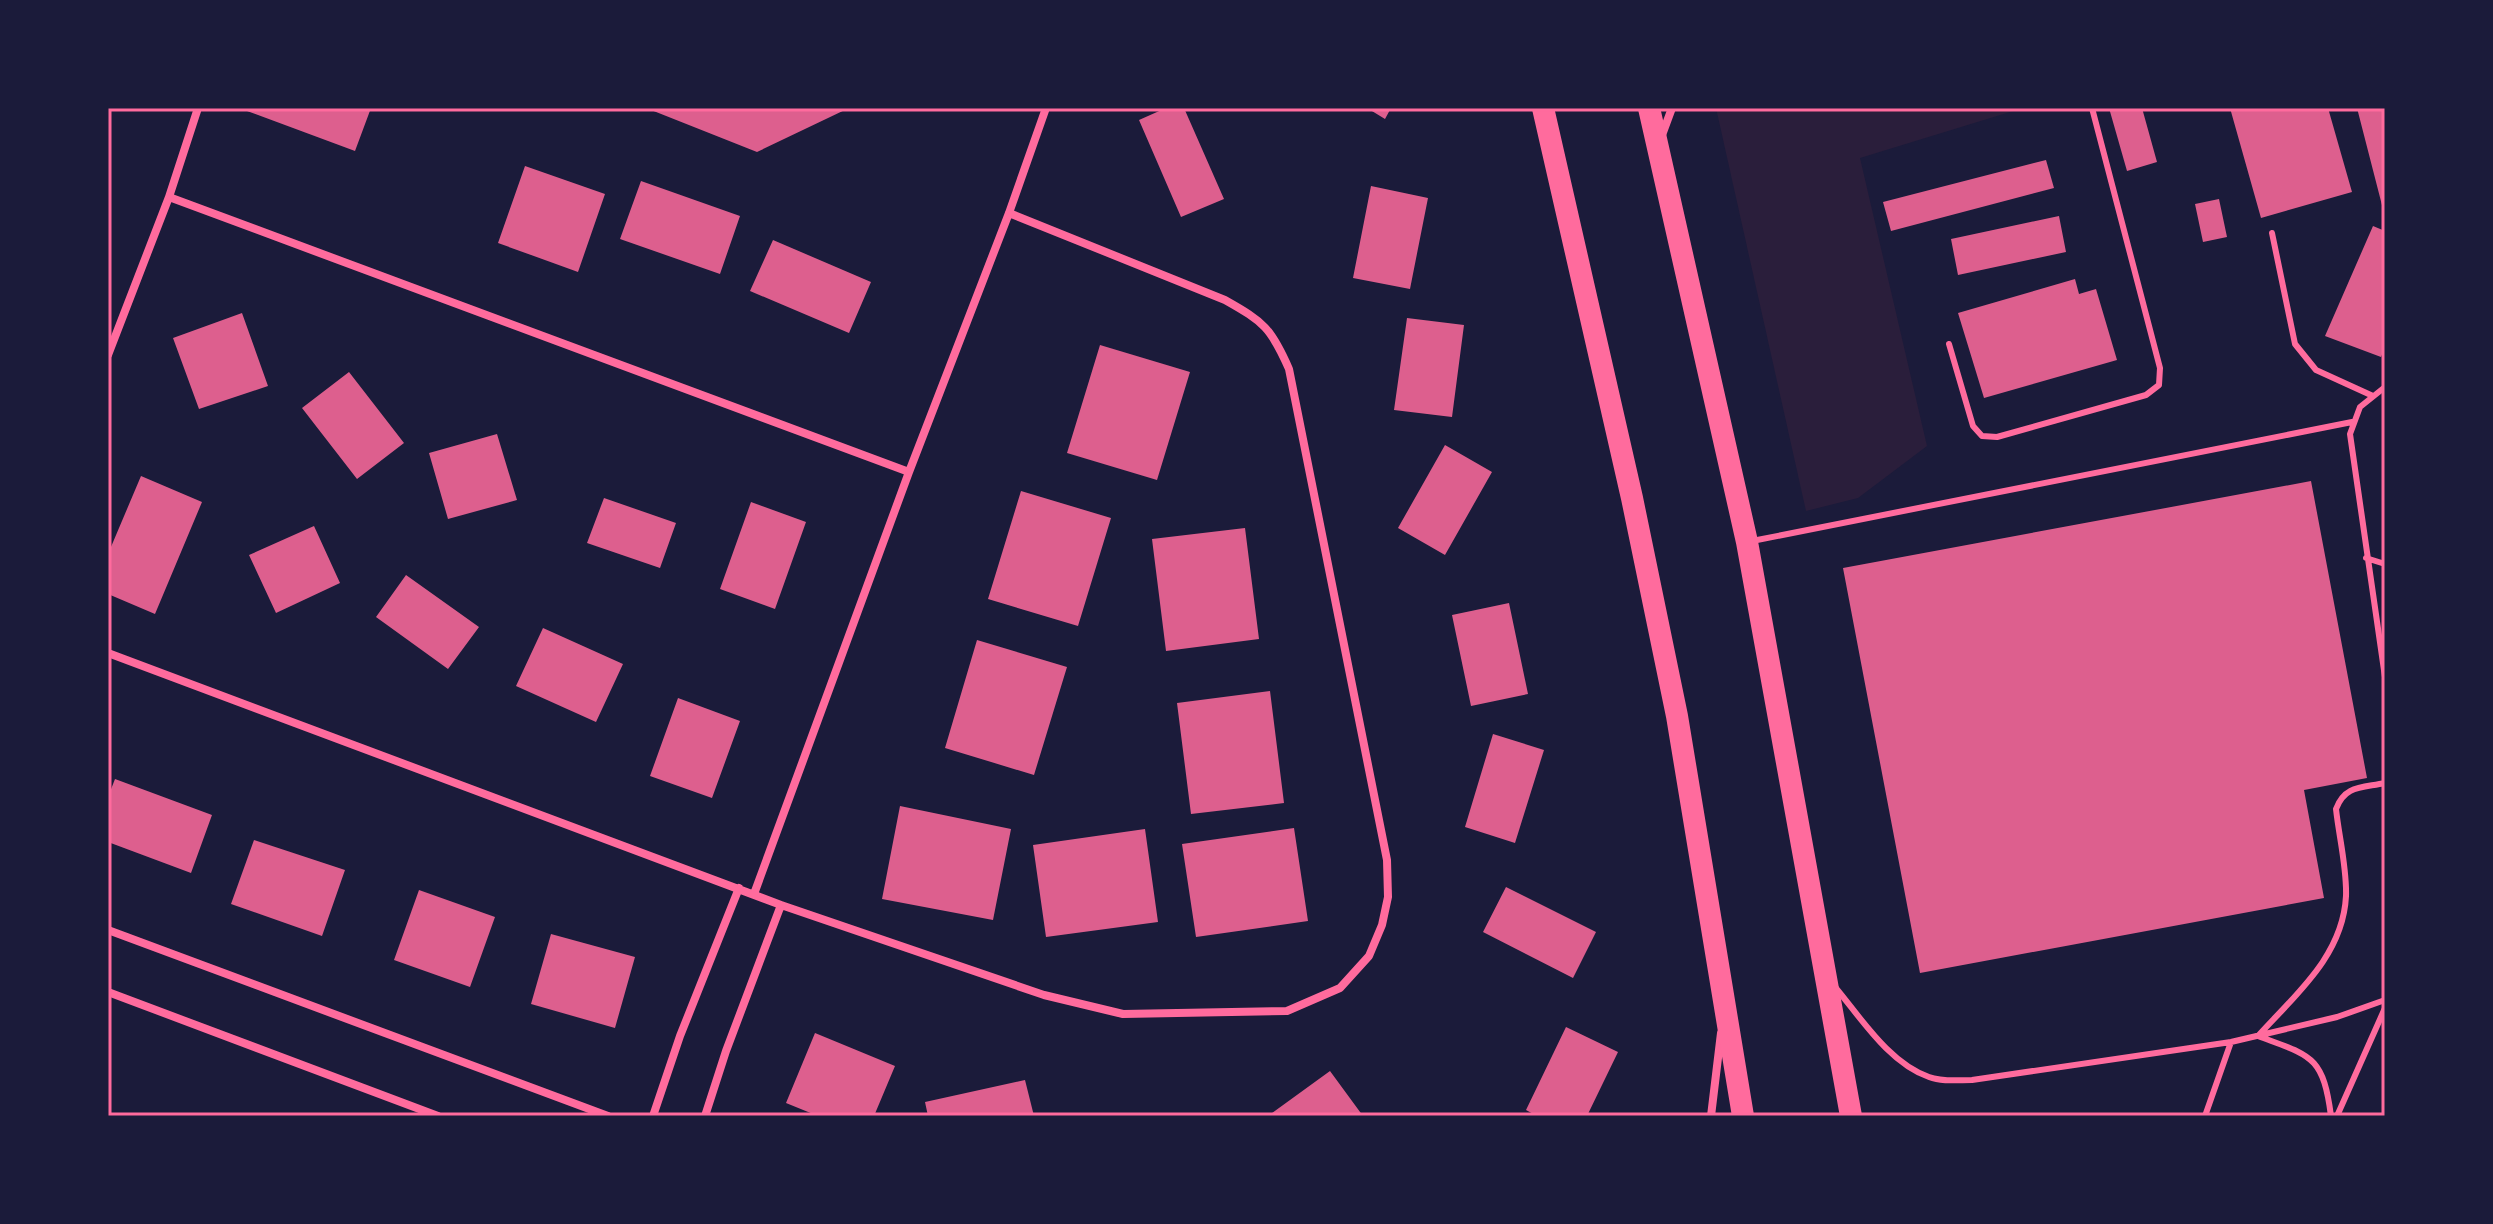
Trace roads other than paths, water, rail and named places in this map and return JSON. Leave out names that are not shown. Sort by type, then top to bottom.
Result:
[{"type":"highway","points":[[1543,108],[1632,498],[1677,716],[1743,1116]]},
{"type":"highway","points":[[1649,108],[1747,542],[1851,1116]]},
{"type":"street","points":[[108,355],[169,197],[198,108]]},
{"type":"street","points":[[754,894],[1046,108]]},
{"type":"street","points":[[1659,143],[1672,108]]},
{"type":"street","points":[[169,197],[909,472]]},
{"type":"street","points":[[108,653],[781,905],[1044,995],[1123,1014],[1287,1011],[1340,988],[1369,956],[1382,925],[1388,897],[1387,860],[1289,369],[1277,343],[1258,319],[1225,300],[1009,213]]},
{"type":"street","points":[[653,1116],[680,1036],[739,888]]},
{"type":"street","points":[[705,1116],[781,905]]},
{"type":"street","points":[[108,930],[608,1116]]},
{"type":"street","points":[[108,992],[438,1116]]},
{"type":"street","points":[[1711,1116],[1725,997]]},
{"type":"lane","points":[[1949,344],[1973,426],[1982,436],[1997,437],[2146,395],[2159,385],[2160,368],[2092,108]]},
{"type":"lane","points":[[2272,233],[2295,344],[2316,370],[2373,396]]},
{"type":"lane","points":[[2385,387],[2360,407],[2352,422],[2351,450],[2385,677]]},
{"type":"lane","points":[[1747,542],[2352,422]]},
{"type":"lane","points":[[2366,558],[2385,564]]},
{"type":"lane","points":[[2258,1036],[2312,977],[2335,943],[2346,894],[2336,809],[2340,797],[2347,791],[2385,783]]},
{"type":"lane","points":[[1826,977],[1890,1051],[1910,1068],[1930,1078],[1947,1080],[1972,1080],[2231,1042],[2337,1017],[2385,1000]]},
{"type":"lane","points":[[2334,1116],[2385,1008]]},
{"type":"lane","points":[[2258,1036],[2313,1059],[2324,1077],[2334,1116]]},
{"type":"lane","points":[[2205,1116],[2231,1042]]}]
